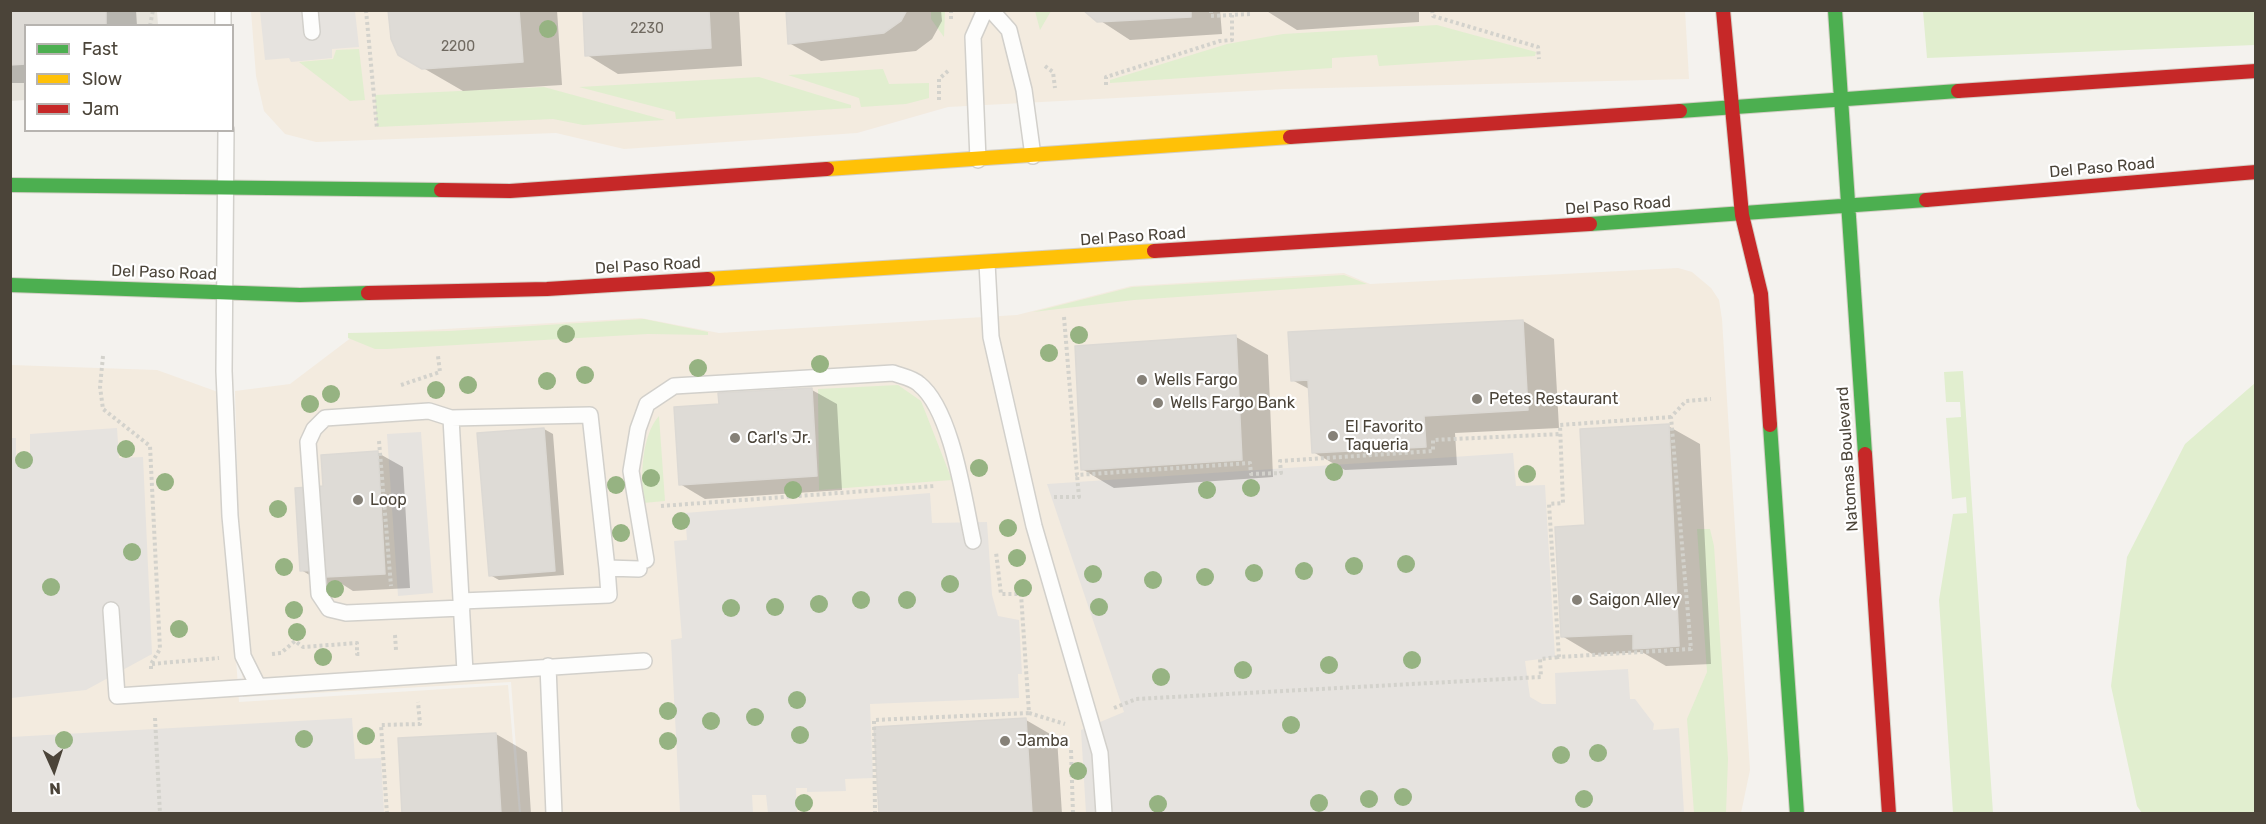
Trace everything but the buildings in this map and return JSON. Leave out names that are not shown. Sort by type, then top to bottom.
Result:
[{"type":"main road","points":[[1723,10],[1730,108],[1742,215],[1761,294],[1797,813]]},
{"type":"main road","name":"Natomas Boulevard","points":[[1835,10],[1890,813]]},
{"type":"main road","points":[[10,185],[510,191],[2256,71]]},
{"type":"main road","name":"Del Paso Road","points":[[10,285],[300,295],[547,289],[1742,215],[2256,172]]},
{"type":"lane","points":[[310,10],[312,32]]},
{"type":"lane","points":[[978,160],[973,37],[985,10]]},
{"type":"lane","points":[[991,10],[1010,30],[1024,90],[1033,156]]},
{"type":"lane","points":[[226,132],[224,370],[230,516],[243,656],[258,686]]},
{"type":"lane","points":[[987,263],[991,338],[1034,526],[1100,753],[1104,813]]},
{"type":"lane","points":[[607,568],[642,565],[631,471],[638,429],[647,404],[674,386],[893,373],[918,382],[938,405],[961,484],[973,541]]},
{"type":"lane","points":[[429,411],[451,418],[590,415],[609,595],[461,604],[393,611],[346,613],[329,609],[319,594],[308,442],[314,429],[325,418],[429,411]]},
{"type":"lane","points":[[451,418],[465,672]]},
{"type":"lane","points":[[111,610],[117,696],[644,661]]},
{"type":"lane","points":[[548,666],[554,813]]},
{"type":"path","points":[[366,10],[377,129]]},
{"type":"path","points":[[1211,10],[1211,16],[1250,14],[1250,10]]},
{"type":"path","points":[[1432,10],[1433,16],[1538,47],[1539,59]]},
{"type":"path","points":[[1106,85],[1106,77],[1220,41],[1232,40],[1232,15]]},
{"type":"path","points":[[1064,317],[1077,475],[1250,463],[1251,474],[1281,473],[1280,461],[1433,451],[1433,440],[1561,434]]},
{"type":"path","points":[[103,356],[99,387],[103,409],[150,446],[160,649],[151,664]]},
{"type":"path","points":[[397,387],[440,372],[438,356]]},
{"type":"path","points":[[1559,657],[1550,504],[1563,503],[1560,425],[1671,417],[1686,401],[1711,399]]},
{"type":"path","points":[[377,414],[396,650]]},
{"type":"path","points":[[875,813],[874,720],[1029,713],[1070,726],[1136,699],[1541,677],[1540,659],[1691,649],[1671,417]]},
{"type":"path","points":[[637,508],[961,484]]},
{"type":"path","points":[[996,549],[1001,594],[1021,594],[1029,713]]},
{"type":"path","points":[[1070,748],[1073,813]]},
{"type":"shaded area","points":[[1685,10],[1689,79],[1285,89],[948,107],[857,133],[624,149],[556,133],[316,142],[285,134],[264,111],[256,76],[251,11]]},
{"type":"shaded area","points":[[10,11],[157,11],[158,24],[24,24],[24,100],[11,101]]},
{"type":"shaded area","points":[[260,11],[355,11],[359,47],[332,49],[332,58],[291,62],[289,58],[265,60]]},
{"type":"shaded area","points":[[1678,268],[1692,272],[1711,288],[1719,300],[1722,319],[1750,770],[1741,813],[521,813],[511,682],[243,697],[235,391],[290,384],[356,334],[641,318],[719,333],[1017,315],[1131,286],[1344,273],[1370,284]]},
{"type":"shaded area","points":[[11,365],[157,370],[218,392],[239,702],[508,685],[519,813],[11,814]]},
{"type":"shaded area","points":[[117,428],[119,458],[143,457],[152,654],[86,690],[11,698],[11,438],[16,438],[16,465],[30,464],[30,434]]},
{"type":"shaded area","points":[[421,432],[433,593],[398,596],[387,434]]},
{"type":"shaded area","points":[[1513,453],[1516,486],[1545,485],[1555,657],[1525,661],[1530,697],[1542,704],[1556,704],[1555,673],[1628,669],[1630,699],[1635,699],[1654,724],[1653,730],[1679,728],[1684,813],[1086,813],[1081,730],[1124,712],[1047,484]]},
{"type":"shaded area","points":[[930,493],[932,523],[987,522],[992,595],[998,616],[1019,620],[1022,674],[1018,674],[1019,698],[870,704],[873,778],[845,779],[846,791],[807,792],[807,788],[796,788],[797,813],[768,813],[766,795],[752,795],[753,813],[680,813],[671,640],[682,638],[674,541],[687,540],[685,513]]},
{"type":"shaded area","points":[[352,718],[355,759],[381,758],[384,813],[11,813],[11,737]]},
{"type":"green space","points":[[931,11],[945,11],[944,37],[931,19]]},
{"type":"green space","points":[[1035,11],[1051,11],[1040,30]]},
{"type":"green space","points":[[1923,11],[2255,11],[2255,45],[1927,58]]},
{"type":"green space","points":[[1437,25],[1536,52],[1535,56],[1379,66],[1377,55],[1332,58],[1332,68],[1110,83],[1110,80],[1227,44],[1283,34]]},
{"type":"green space","points":[[359,49],[365,100],[350,101],[299,62],[333,59],[336,50]]},
{"type":"green space","points":[[883,69],[889,84],[929,83],[929,98],[906,104],[861,107],[859,98],[788,75]]},
{"type":"green space","points":[[759,77],[851,105],[851,108],[676,119],[675,112],[579,87]]},
{"type":"green space","points":[[544,87],[665,120],[583,125],[553,119],[377,127],[375,95]]},
{"type":"green space","points":[[1344,275],[1367,284],[1134,300],[1033,312],[1132,287]]},
{"type":"green space","points":[[644,319],[708,332],[708,335],[648,334],[387,349],[375,349],[348,338],[348,333],[449,331]]},
{"type":"green space","points":[[1963,371],[1993,813],[1953,813],[1939,600],[1953,514],[1967,513],[1966,497],[1952,499],[1946,418],[1961,417],[1960,402],[1946,402],[1944,372]]},
{"type":"green space","points":[[2255,383],[2255,813],[2142,813],[2137,806],[2111,686],[2127,557],[2185,444]]},
{"type":"green space","points":[[898,385],[921,401],[952,480],[819,490],[818,389]]},
{"type":"green space","points":[[659,416],[665,501],[643,503],[642,469],[646,445],[653,424]]},
{"type":"green space","points":[[1697,529],[1710,529],[1714,546],[1728,759],[1726,813],[1694,813],[1687,719],[1707,672]]},
{"type":"traffic: fast","points":[[1835,10],[1865,454]]},
{"type":"traffic: fast","points":[[1680,111],[1958,91]]},
{"type":"traffic: fast","points":[[10,185],[441,190]]},
{"type":"traffic: fast","points":[[1590,224],[1926,200]]},
{"type":"traffic: fast","points":[[10,285],[300,295],[368,293]]},
{"type":"traffic: fast","points":[[1770,425],[1797,814]]},
{"type":"traffic: slow","points":[[827,169],[1290,137]]},
{"type":"traffic: slow","points":[[708,279],[1154,251]]},
{"type":"traffic: jam","points":[[1723,10],[1742,215],[1761,294],[1770,425]]},
{"type":"traffic: jam","points":[[1958,91],[2256,71]]},
{"type":"traffic: jam","points":[[1290,137],[1680,111]]},
{"type":"traffic: jam","points":[[441,190],[510,191],[827,169]]},
{"type":"traffic: jam","points":[[1926,200],[2256,172]]},
{"type":"traffic: jam","points":[[1154,251],[1590,224]]},
{"type":"traffic: jam","points":[[368,293],[547,289],[708,279]]},
{"type":"traffic: jam","points":[[1865,454],[1889,814]]},
{"type":"place","name":"Wells Fargo","points":[[1142,380]]},
{"type":"place","name":"Petes Restaurant","points":[[1477,399]]},
{"type":"place","name":"Wells Fargo Bank","points":[[1158,403]]},
{"type":"place","name":"El Favorito Taqueria","points":[[1333,436]]},
{"type":"place","name":"Carl's Jr.","points":[[735,438]]},
{"type":"place","name":"Loop","points":[[358,500]]},
{"type":"place","name":"Saigon Alley","points":[[1577,600]]},
{"type":"place","name":"Jamba","points":[[1005,741]]}]
